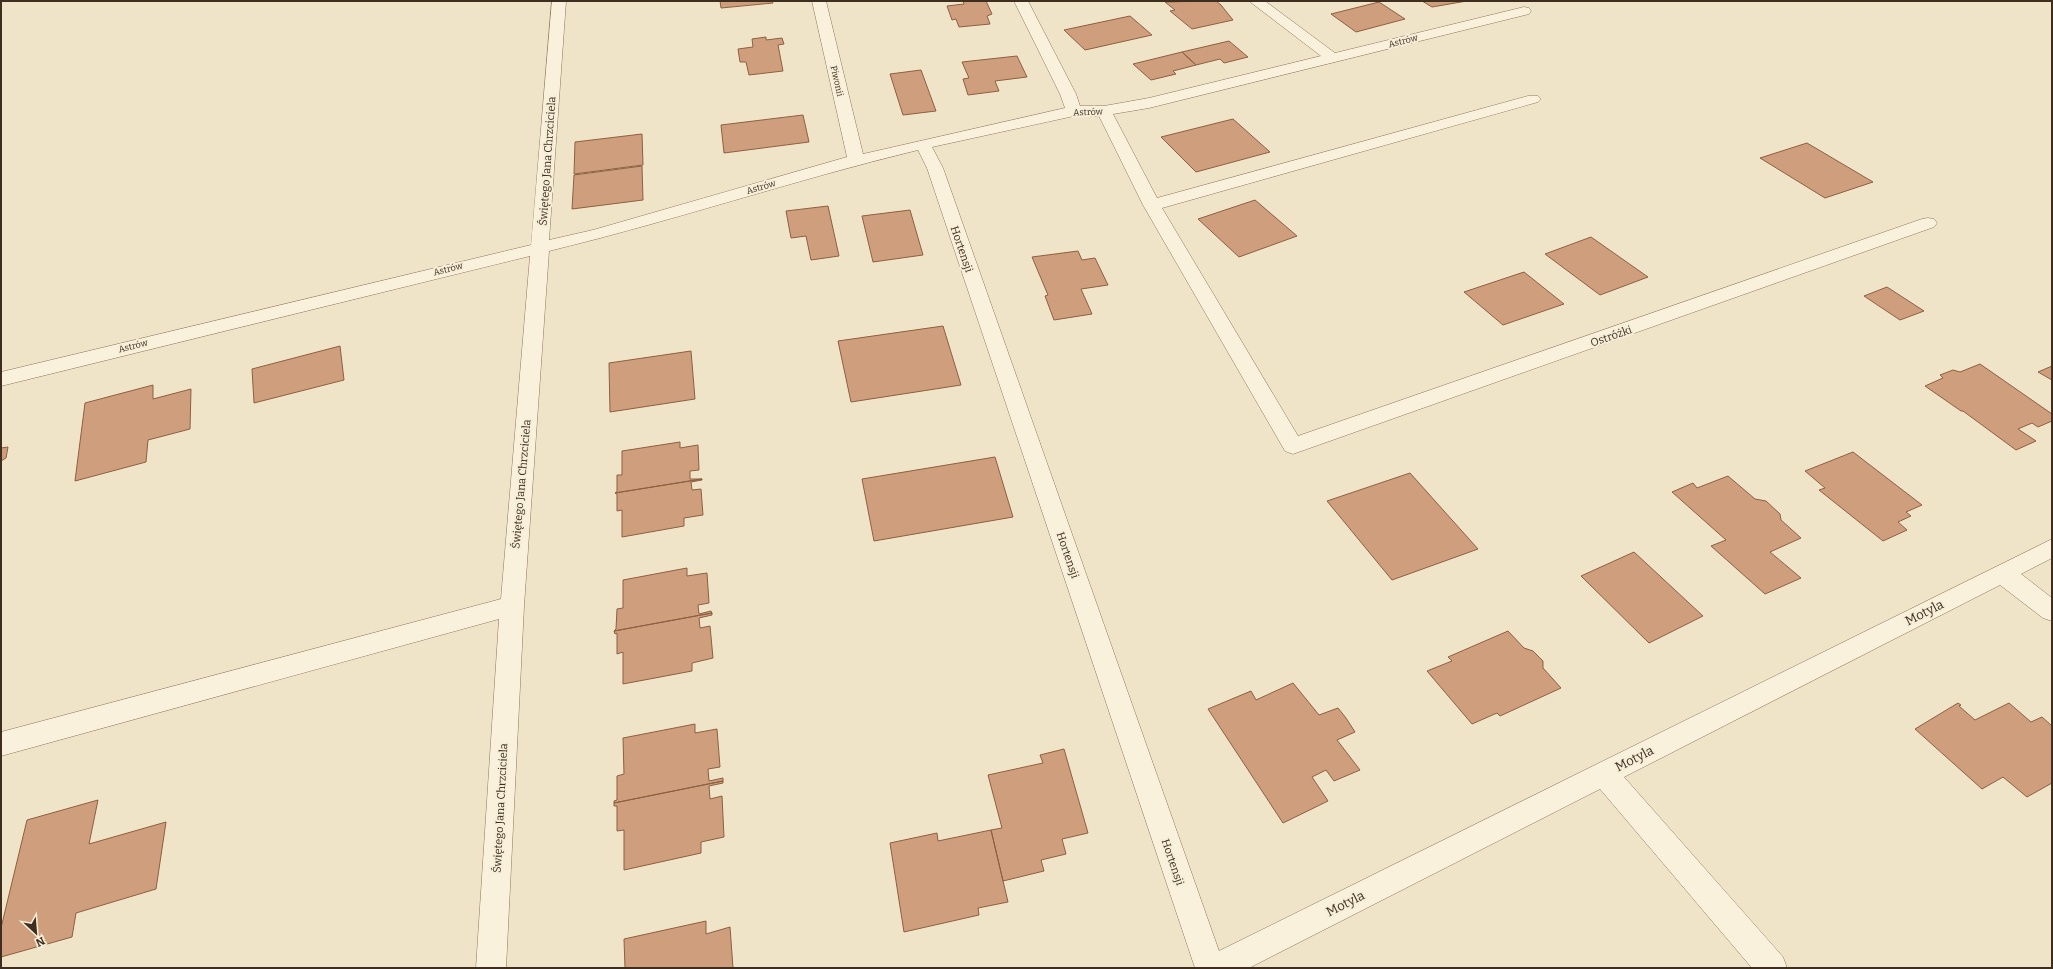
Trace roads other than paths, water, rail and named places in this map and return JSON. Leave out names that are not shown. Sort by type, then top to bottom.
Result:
[{"type":"street","name":"Świętego Jana Chrzciciela","points":[[490,968],[512,606],[541,247],[558,1]]},
{"type":"street","name":"Piwonii","points":[[819,1],[856,160]]},
{"type":"street","points":[[1021,1],[1068,94],[1074,111]]},
{"type":"street","points":[[1256,1],[1332,58]]},
{"type":"street","name":"Astrów","points":[[1,379],[598,234],[856,160],[1074,111],[1104,111],[1149,103],[1524,11]]},
{"type":"street","points":[[1104,111],[1152,205],[1533,99]]},
{"type":"street","name":"Hortensji","points":[[923,144],[934,168],[1210,968]]},
{"type":"street","name":"Ostróżki","points":[[1152,205],[1293,446],[1928,223]]},
{"type":"street","name":"Motyla","points":[[1217,968],[2052,548]]},
{"type":"street","points":[[2002,573],[2052,612]]},
{"type":"street","points":[[1,744],[512,606]]},
{"type":"street","points":[[1604,773],[1772,968]]}]
